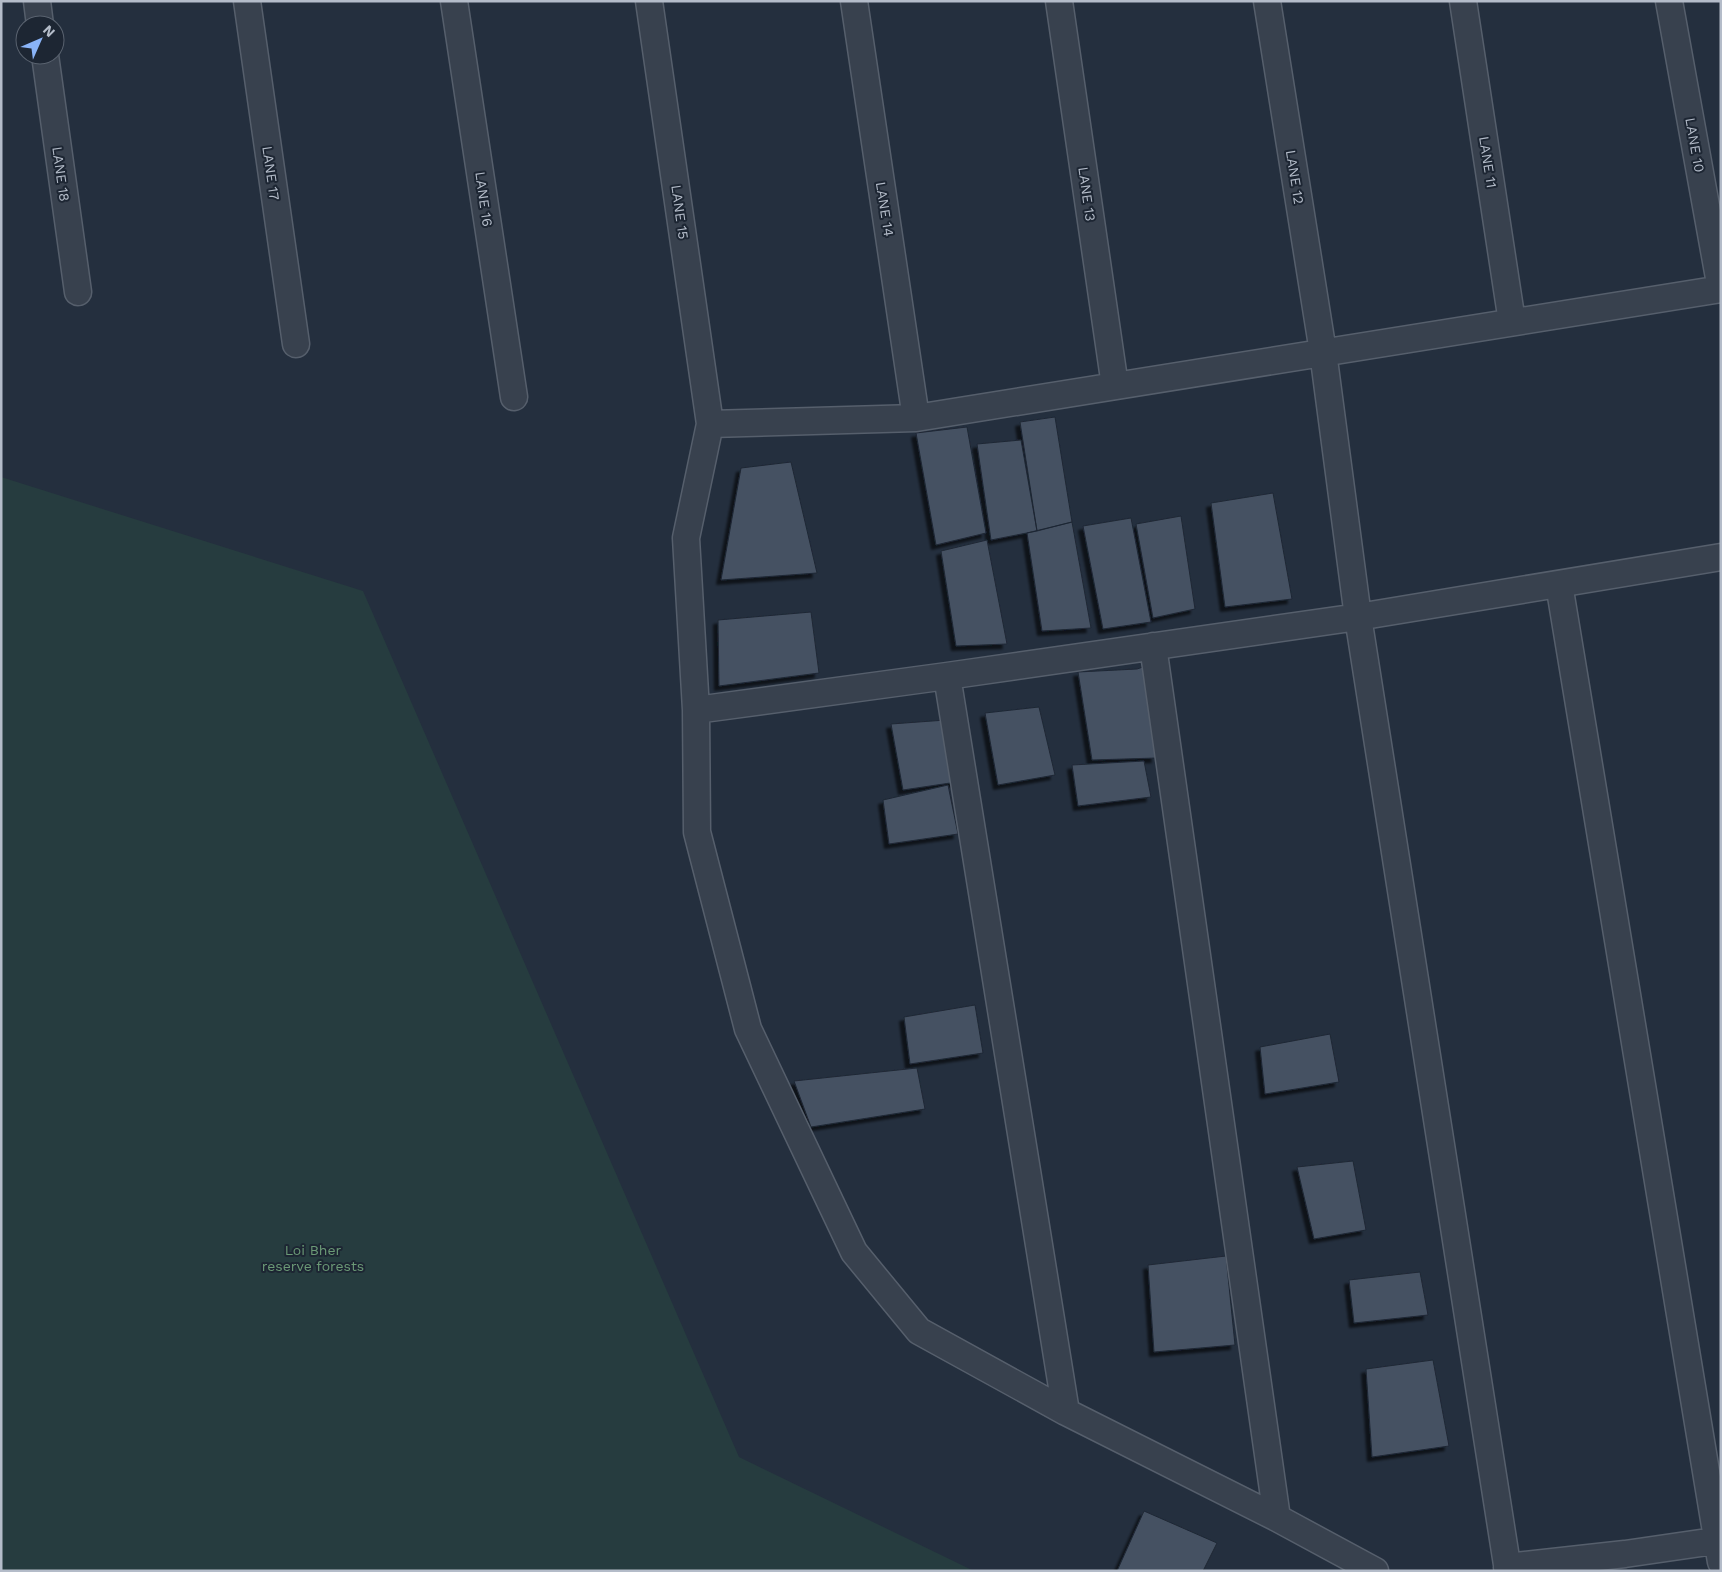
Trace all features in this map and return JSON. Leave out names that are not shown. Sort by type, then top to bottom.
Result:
[{"type":"street","points":[[37,1],[39,15]]},
{"type":"street","name":"LANE 17","points":[[247,1],[296,344]]},
{"type":"street","name":"LANE 16","points":[[454,1],[514,397]]},
{"type":"street","name":"LANE 15","points":[[649,1],[710,424]]},
{"type":"street","name":"LANE 14","points":[[854,1],[916,418]]},
{"type":"street","name":"LANE 13","points":[[1059,1],[1115,386]]},
{"type":"street","name":"LANE 12","points":[[1267,1],[1323,352],[1358,617],[1508,1569]]},
{"type":"street","name":"LANE 11","points":[[1463,1],[1512,322]]},
{"type":"street","name":"LANE 10","points":[[1669,1],[1721,289]]},
{"type":"street","name":"LANE 18","points":[[46,65],[78,292]]},
{"type":"street","points":[[1375,1571],[1277,1518],[1066,1412],[919,1331],[854,1252],[748,1029],[696,832],[696,710],[686,538],[710,424],[916,418],[1721,289]]},
{"type":"street","points":[[696,710],[1358,617],[1721,558]]},
{"type":"street","points":[[1508,1569],[1625,1554],[1719,1547],[1559,584]]},
{"type":"street","points":[[1153,646],[1277,1518]]},
{"type":"street","points":[[947,676],[1066,1412]]},
{"type":"green space","name":"Loi Bher reserve forests","points":[[1,477],[363,591],[739,1457],[974,1571],[1,1571]]},
{"type":"building","points":[[1055,417],[1072,522],[1037,531],[1020,422]]},
{"type":"building","points":[[967,427],[986,533],[936,545],[916,433]]},
{"type":"building","points":[[1021,440],[1037,531],[991,540],[977,444]]},
{"type":"building","points":[[791,462],[817,573],[721,580],[741,468]]},
{"type":"building","points":[[1273,493],[1292,599],[1225,607],[1211,503]]},
{"type":"building","points":[[1181,516],[1195,609],[1153,618],[1136,524]]},
{"type":"building","points":[[1131,518],[1151,622],[1103,629],[1083,526]]},
{"type":"building","points":[[1072,522],[1091,628],[1042,631],[1027,533]]},
{"type":"building","points":[[987,540],[1007,644],[956,646],[941,551]]},
{"type":"building","points":[[811,612],[819,673],[719,686],[718,620]]},
{"type":"building","points":[[1143,667],[1156,758],[1092,760],[1078,672],[1137,669]]},
{"type":"building","points":[[1039,707],[1055,775],[998,785],[985,713]]},
{"type":"building","points":[[946,720],[957,782],[903,790],[891,724]]},
{"type":"building","points":[[1144,761],[1151,797],[1078,806],[1072,765]]},
{"type":"building","points":[[948,785],[958,834],[889,844],[883,800]]},
{"type":"building","points":[[975,1005],[983,1053],[910,1064],[904,1017]]},
{"type":"building","points":[[1330,1034],[1339,1082],[1265,1094],[1260,1047]]},
{"type":"building","points":[[917,1068],[925,1109],[811,1127],[794,1081]]},
{"type":"building","points":[[1353,1161],[1366,1230],[1314,1239],[1297,1167]]},
{"type":"building","points":[[1226,1256],[1235,1345],[1154,1352],[1148,1265]]},
{"type":"building","points":[[1420,1272],[1428,1315],[1354,1323],[1349,1280]]},
{"type":"building","points":[[1433,1360],[1449,1446],[1372,1457],[1366,1369]]},
{"type":"building","points":[[1144,1511],[1217,1543],[1203,1571],[1117,1571]]}]
